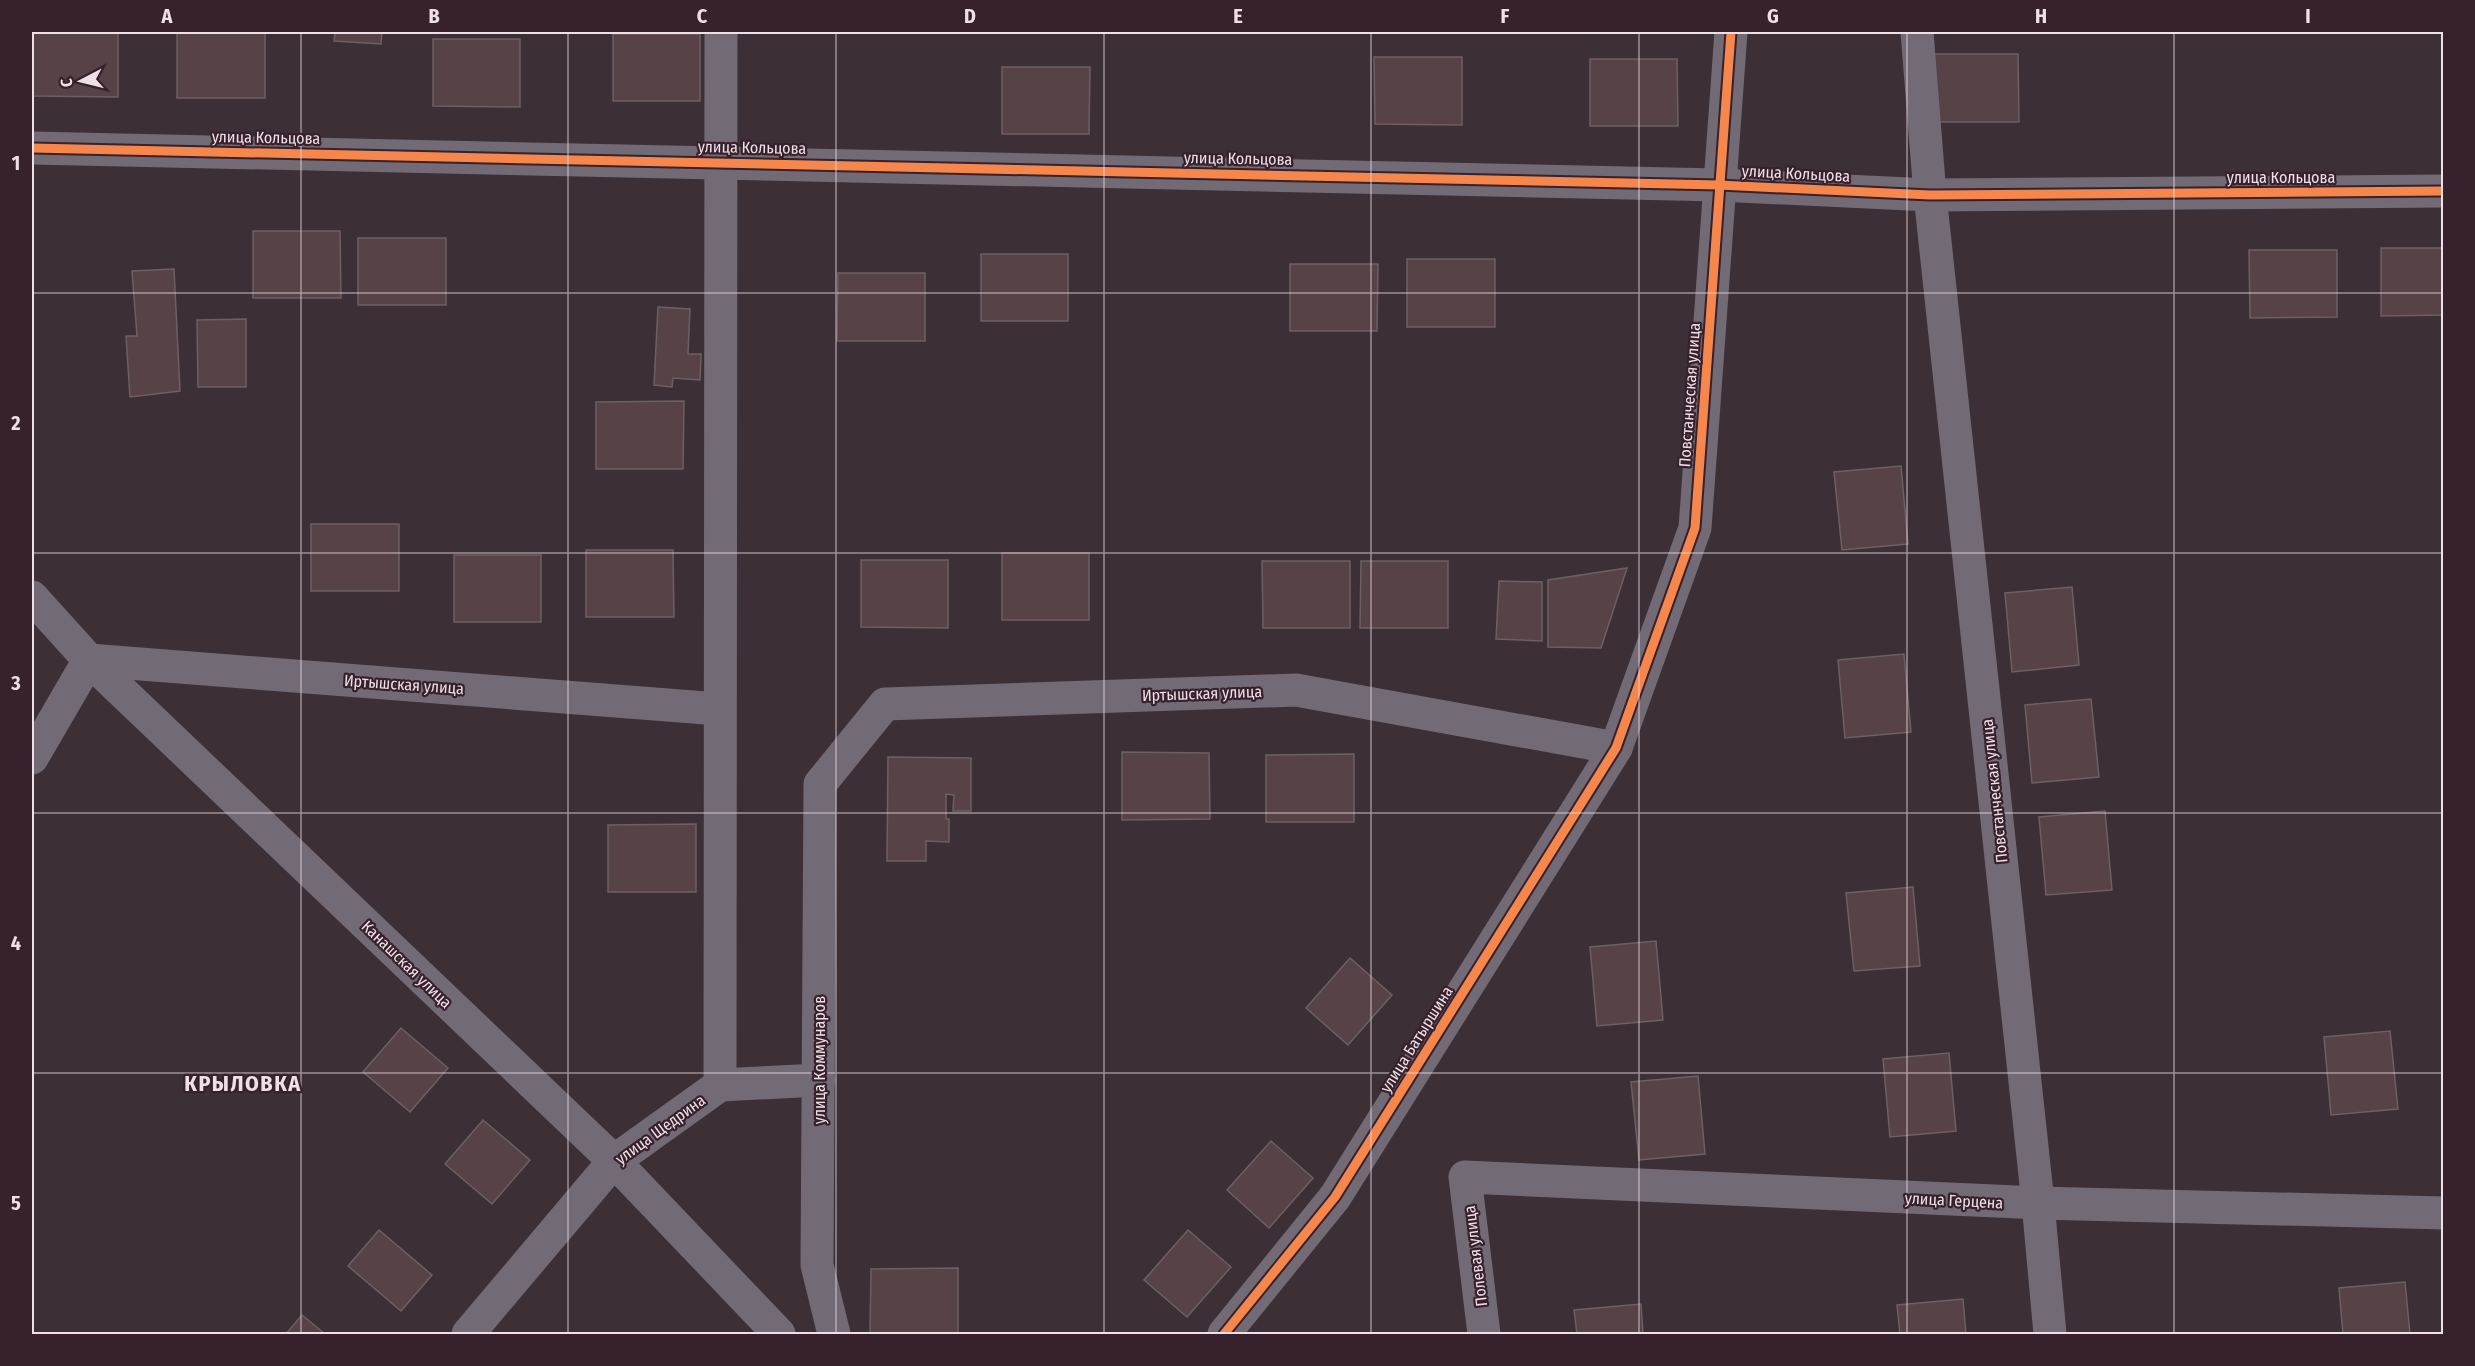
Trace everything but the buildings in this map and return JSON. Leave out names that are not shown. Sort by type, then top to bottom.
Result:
[{"type":"street","points":[[720,1085],[721,32]]},
{"type":"street","name":"Повстанческая улица","points":[[1616,748],[1695,528],[1731,32]]},
{"type":"street","name":"Повстанческая улица","points":[[1917,32],[1930,195],[2038,1203],[2050,1335]]},
{"type":"street","name":"улица Кольцова","points":[[32,148],[1719,184],[1930,195],[2444,191]]},
{"type":"street","name":"Канашская улица","points":[[32,597],[89,660],[614,1161],[779,1335]]},
{"type":"street","points":[[32,758],[89,660]]},
{"type":"street","name":"Иртышская улица","points":[[89,660],[719,709]]},
{"type":"street","name":"Иртышская улица","points":[[820,784],[885,704],[1296,690],[1616,748]]},
{"type":"street","name":"улица Батыршина","points":[[1224,1335],[1335,1197],[1616,748]]},
{"type":"street","name":"улица Коммунаров","points":[[820,784],[817,1265],[834,1335]]},
{"type":"street","name":"улица Щедрина","points":[[468,1335],[614,1161],[720,1085],[819,1080]]},
{"type":"street","name":"улица Герцена","points":[[1466,1178],[2038,1203],[2444,1213]]},
{"type":"street","name":"Полевая улица","points":[[1466,1178],[1484,1335]]},
{"type":"cycle path","points":[[1224,1334],[1335,1197],[1616,748],[1695,528],[1731,32]]},
{"type":"cycle path","points":[[32,148],[1719,185],[1930,195],[2444,191]]},
{"type":"district","name":"КРЫЛОВКА","points":[[243,1083]]}]
